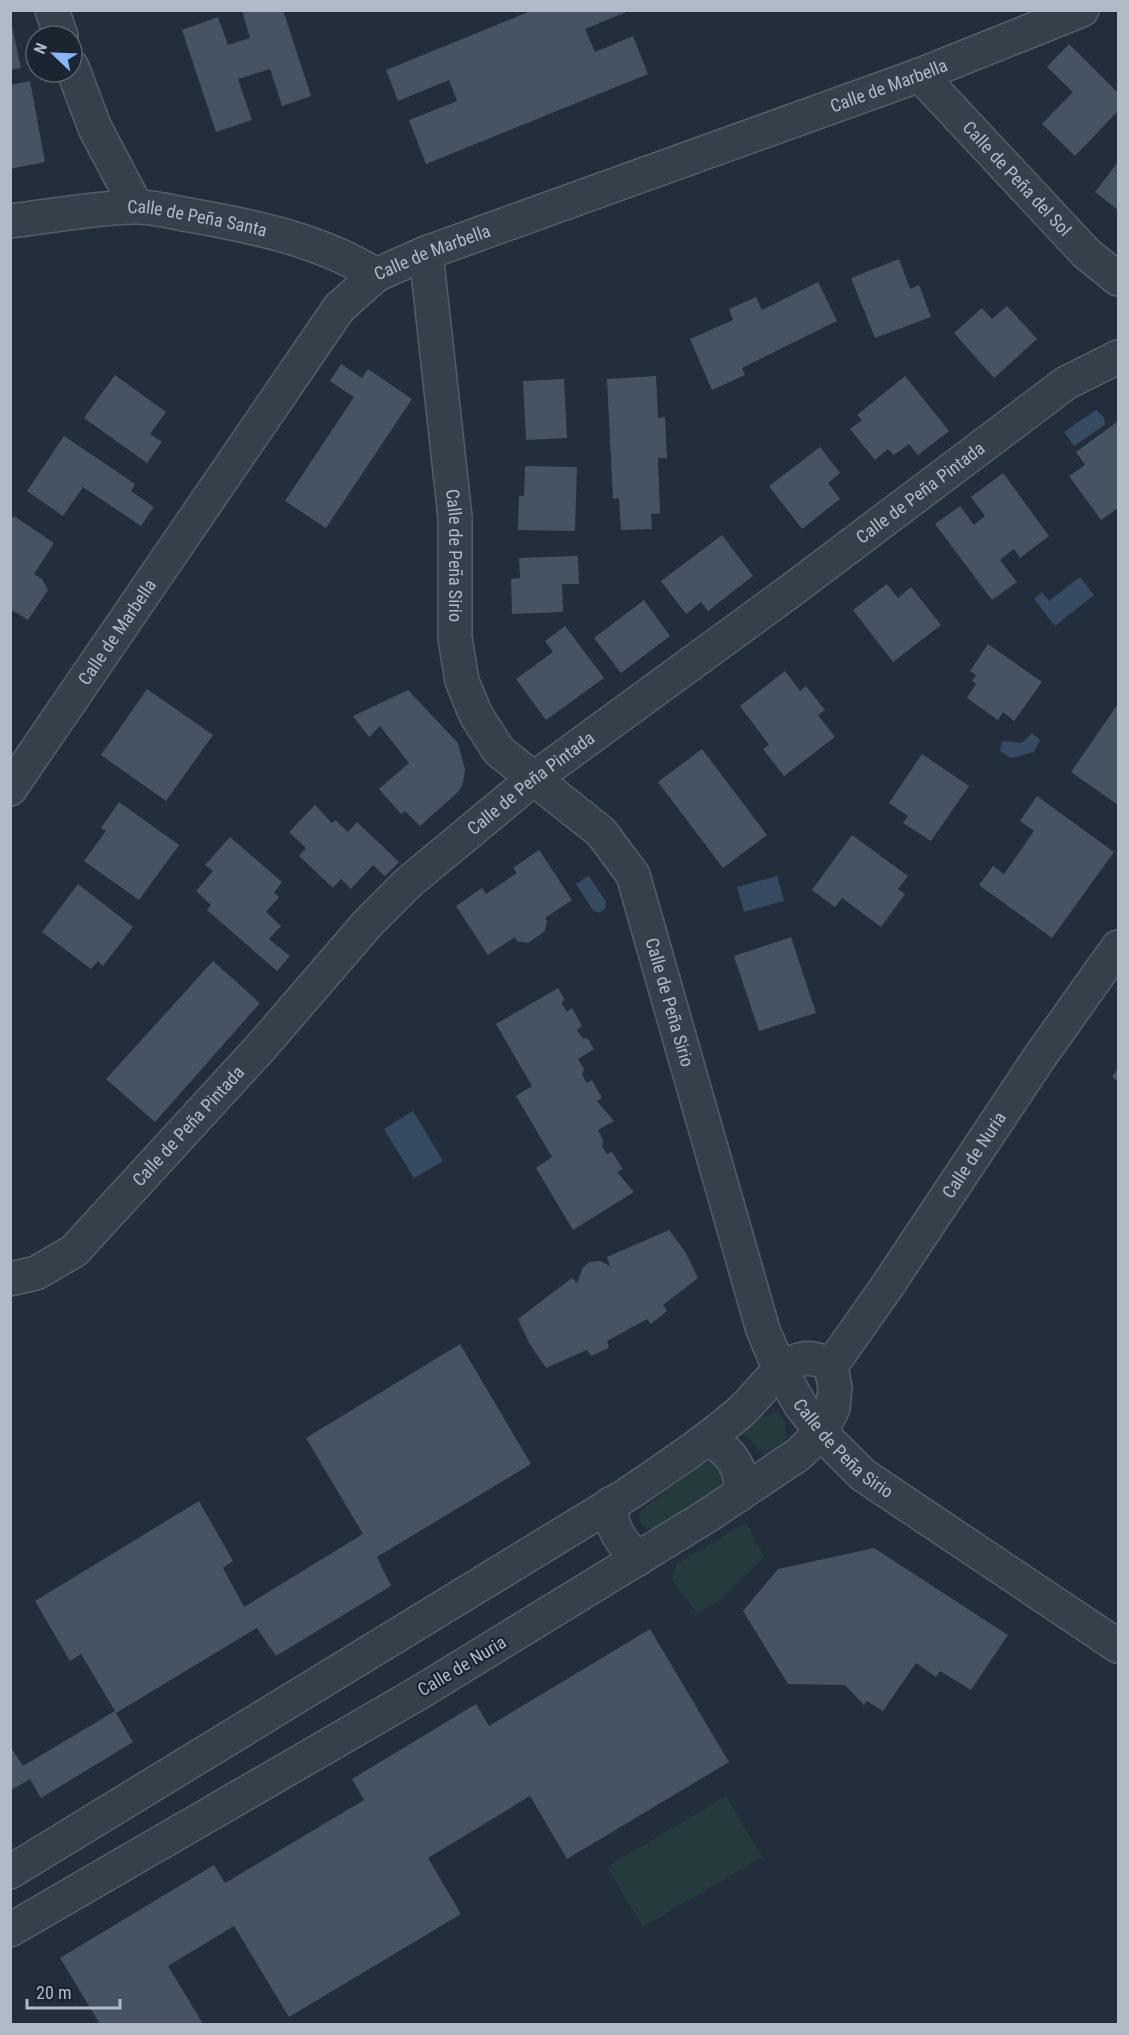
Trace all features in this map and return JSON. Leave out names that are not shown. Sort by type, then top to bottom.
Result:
[{"type":"street","name":"Calle de Marbella","points":[[10,789],[339,308],[376,276],[426,253],[748,135],[920,75],[1082,10]]},
{"type":"street","name":"Calle de Peña del Sol","points":[[920,75],[1086,253],[1119,279]]},
{"type":"street","points":[[78,84],[95,128],[136,206]]},
{"type":"street","name":"Calle de Peña Santa","points":[[10,221],[136,206],[217,220],[292,238],[334,253],[376,276]]},
{"type":"street","name":"Calle de Peña Sirio","points":[[426,253],[455,517],[455,638],[462,681],[476,715],[499,751],[532,780],[601,832],[633,875],[763,1330],[780,1370],[801,1406],[821,1432],[840,1454],[877,1486],[1119,1646]]},
{"type":"street","name":"Calle de Peña Pintada","points":[[10,1279],[36,1273],[74,1251],[262,1046],[368,923],[410,882],[532,780],[789,592],[1066,383],[1119,357]]},
{"type":"street","name":"Calle de Nuria","points":[[17,1916],[422,1691],[638,1559],[799,1454],[821,1432],[833,1408],[835,1378],[831,1366],[857,1331],[1039,1058],[1119,947]]},
{"type":"street","points":[[10,1872],[610,1504],[707,1440],[752,1402],[780,1370],[798,1360],[811,1358],[831,1366]]},
{"type":"street","points":[[707,1440],[720,1445],[739,1468],[742,1482],[739,1495]]},
{"type":"street","points":[[610,1504],[611,1522],[616,1535],[638,1559]]},
{"type":"green space","points":[[778,1411],[785,1421],[786,1438],[768,1458],[743,1434],[752,1422]]},
{"type":"green space","points":[[703,1463],[711,1463],[721,1469],[723,1479],[717,1489],[655,1528],[647,1528],[641,1523],[639,1514],[644,1508]]},
{"type":"green space","points":[[746,1523],[764,1557],[719,1601],[697,1613],[672,1580],[677,1563]]},
{"type":"green space","points":[[726,1796],[762,1857],[643,1927],[607,1867]]},
{"type":"water","points":[[1096,410],[1104,417],[1105,425],[1074,446],[1064,432]]},
{"type":"water","points":[[1080,577],[1094,595],[1055,626],[1034,599],[1042,592],[1049,601]]},
{"type":"water","points":[[1032,733],[1040,740],[1034,752],[1011,758],[1000,751],[1002,741],[1022,743]]},
{"type":"water","points":[[589,876],[606,902],[605,909],[599,913],[593,910],[576,884]]},
{"type":"water","points":[[777,876],[784,901],[744,912],[737,887]]},
{"type":"water","points":[[413,1111],[443,1161],[414,1178],[384,1129]]},
{"type":"building","points":[[242,10],[283,10],[311,96],[282,106],[270,69],[238,79],[252,120],[216,132],[182,30],[218,17],[228,45],[250,38]]},
{"type":"building","points":[[533,10],[631,10],[585,29],[595,52],[633,36],[648,74],[426,164],[409,120],[457,101],[449,80],[398,101],[386,70]]},
{"type":"building","points":[[10,17],[21,68],[10,70]]},
{"type":"building","points":[[1069,44],[1118,93],[1118,111],[1075,156],[1042,124],[1073,92],[1047,67]]},
{"type":"building","points":[[24,82],[31,84],[45,162],[10,169],[10,85]]},
{"type":"building","points":[[1118,162],[1118,210],[1095,192]]},
{"type":"building","points":[[899,259],[910,289],[919,285],[931,317],[875,338],[851,278]]},
{"type":"building","points":[[818,282],[837,321],[742,368],[745,375],[712,390],[690,339],[733,320],[729,309],[756,297],[762,310]]},
{"type":"building","points":[[1007,306],[1037,339],[994,378],[954,333],[982,308],[992,319]]},
{"type":"building","points":[[341,364],[362,378],[368,369],[412,399],[326,528],[285,501],[354,397],[330,381]]},
{"type":"building","points":[[115,375],[166,412],[150,434],[162,442],[147,463],[84,418]]},
{"type":"building","points":[[656,376],[658,418],[665,417],[667,458],[658,458],[660,513],[651,514],[652,529],[621,530],[619,498],[613,499],[607,379]]},
{"type":"building","points":[[905,376],[949,431],[918,455],[909,444],[894,455],[888,449],[875,460],[850,429],[862,420],[857,415]]},
{"type":"building","points":[[564,379],[567,438],[526,440],[523,381]]},
{"type":"building","points":[[1117,422],[1118,508],[1101,520],[1069,476],[1085,465],[1076,452]]},
{"type":"building","points":[[64,436],[135,484],[131,491],[154,507],[141,526],[83,487],[63,516],[27,491]]},
{"type":"building","points":[[820,447],[840,473],[828,483],[840,499],[802,529],[769,486]]},
{"type":"building","points":[[525,466],[577,467],[575,531],[518,530],[519,496],[524,496]]},
{"type":"building","points":[[1003,473],[1049,536],[1020,558],[1014,549],[1000,560],[1017,582],[992,600],[935,524],[960,506],[974,525],[985,516],[971,497]]},
{"type":"building","points":[[14,516],[54,543],[34,574],[42,579],[48,590],[28,620],[10,609],[10,521]]},
{"type":"building","points":[[722,535],[753,576],[708,611],[701,602],[686,614],[661,581]]},
{"type":"building","points":[[578,556],[579,584],[562,584],[563,612],[512,614],[511,579],[520,578],[519,558]]},
{"type":"building","points":[[887,584],[898,598],[911,587],[941,625],[893,662],[853,610]]},
{"type":"building","points":[[644,600],[670,636],[621,673],[594,638]]},
{"type":"building","points":[[565,626],[604,678],[546,720],[516,679],[553,652],[545,641]]},
{"type":"building","points":[[988,644],[1042,682],[1014,721],[1003,712],[998,720],[967,698],[976,684],[972,681],[976,675],[970,671]]},
{"type":"building","points":[[785,671],[800,691],[806,686],[825,710],[818,715],[835,737],[784,776],[763,749],[769,745],[740,706]]},
{"type":"building","points":[[147,689],[213,735],[166,801],[101,755]]},
{"type":"building","points":[[408,690],[458,743],[465,770],[463,783],[458,792],[420,826],[405,811],[401,814],[379,789],[409,763],[380,726],[369,737],[353,716]]},
{"type":"building","points":[[1118,704],[1118,805],[1071,772]]},
{"type":"building","points":[[702,749],[767,835],[723,868],[658,782]]},
{"type":"building","points":[[922,754],[969,786],[931,841],[903,823],[908,816],[889,803]]},
{"type":"building","points":[[1037,796],[1114,852],[1052,938],[979,885],[993,866],[1004,874],[1034,831],[1020,821]]},
{"type":"building","points":[[119,802],[179,845],[139,900],[84,861],[106,831],[101,828]]},
{"type":"building","points":[[315,805],[332,823],[335,820],[348,832],[357,822],[399,862],[385,876],[373,865],[351,889],[341,879],[333,888],[299,856],[306,848],[289,832]]},
{"type":"building","points":[[852,835],[908,876],[898,889],[905,894],[881,927],[842,898],[835,907],[812,890]]},
{"type":"building","points":[[230,837],[282,882],[274,893],[279,897],[266,912],[281,926],[269,939],[290,956],[277,971],[207,910],[211,905],[196,891],[213,871],[205,865]]},
{"type":"building","points":[[539,850],[572,900],[545,918],[547,921],[545,931],[528,943],[517,941],[515,937],[488,955],[456,906],[482,888],[486,894],[517,873],[513,868]]},
{"type":"building","points":[[78,884],[133,927],[103,966],[98,961],[91,969],[42,932]]},
{"type":"building","points":[[791,937],[816,1013],[759,1031],[734,956]]},
{"type":"building","points":[[213,961],[260,1003],[155,1122],[106,1079]]},
{"type":"building","points":[[558,988],[564,998],[562,1004],[567,1012],[572,1008],[582,1026],[577,1030],[582,1038],[588,1039],[594,1049],[578,1059],[584,1069],[582,1075],[587,1083],[592,1080],[602,1098],[597,1101],[614,1121],[598,1130],[603,1140],[602,1146],[607,1154],[612,1152],[623,1169],[617,1172],[634,1192],[573,1230],[536,1168],[552,1157],[516,1096],[532,1086],[496,1024]]},
{"type":"building","points":[[1118,1068],[1118,1081],[1112,1077]]},
{"type":"building","points":[[669,1230],[686,1253],[698,1278],[663,1305],[667,1311],[651,1324],[647,1319],[607,1341],[609,1348],[591,1356],[587,1350],[546,1368],[529,1343],[518,1319],[572,1278],[577,1283],[583,1267],[590,1262],[600,1261],[610,1266],[607,1257]]},
{"type":"building","points":[[460,1344],[531,1464],[377,1557],[391,1586],[276,1656],[257,1628],[116,1713],[133,1742],[41,1798],[30,1779],[10,1791],[10,1746],[23,1766],[115,1711],[81,1654],[70,1661],[35,1601],[199,1501],[233,1561],[223,1568],[244,1607],[363,1534],[306,1438]]},
{"type":"building","points":[[874,1548],[1008,1635],[971,1690],[940,1671],[936,1677],[916,1663],[883,1711],[867,1701],[864,1705],[845,1685],[788,1684],[743,1611],[778,1569]]},
{"type":"building","points":[[650,1629],[729,1762],[567,1859],[530,1796],[428,1858],[461,1914],[289,2017],[234,1926],[168,1966],[203,2024],[100,2024],[60,1958],[214,1865],[225,1883],[364,1800],[352,1779],[476,1704],[489,1726]]}]
